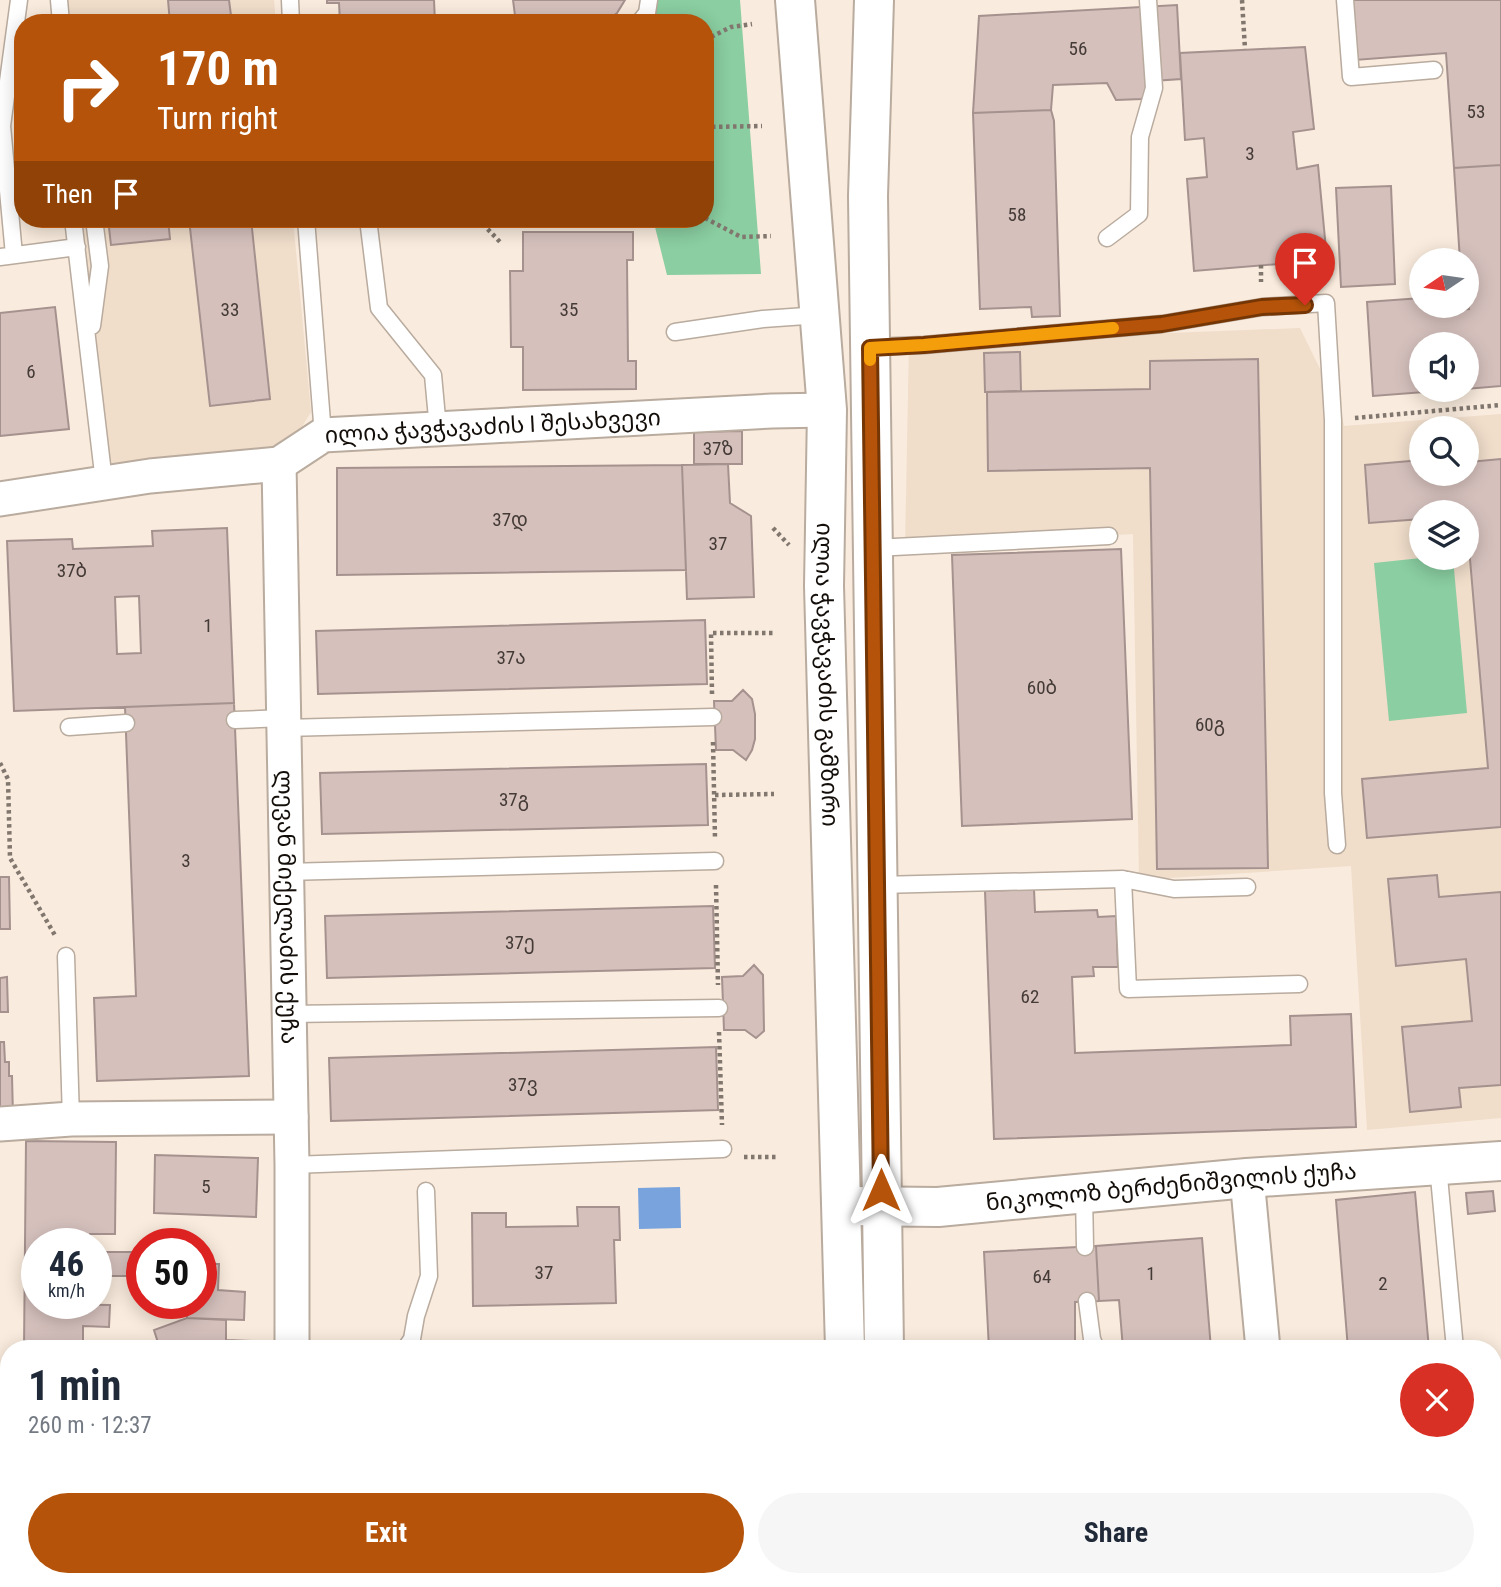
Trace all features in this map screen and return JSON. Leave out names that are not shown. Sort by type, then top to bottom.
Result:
[{"type":"main road","name":"ილია ჭავჭავაძის გამზირი","points":[[795,0],[827,410],[824,586],[845,1340]]},
{"type":"main road","name":"ილია ჭავჭავაძის გამზირი","points":[[874,0],[868,196],[884,1340]]},
{"type":"main road","name":"ნიკოლოზ ბერძენიშვილის ქუჩა","points":[[842,1206],[937,1208],[1247,1178],[1501,1161]]},
{"type":"street","name":"ილია ჭავჭავაძის I შესახვევი","points":[[0,499],[104,482],[279,464],[323,427],[438,429],[827,410]]},
{"type":"street","name":"ლევან მიქელაძის ქუჩა","points":[[279,464],[292,1165],[292,1340]]},
{"type":"street","points":[[0,1124],[71,1119],[291,1117]]},
{"type":"street","points":[[1247,1178],[1261,1340]]},
{"type":"lane","points":[[1107,238],[1139,214],[1140,137],[1154,88],[1148,0]]},
{"type":"lane","points":[[1345,0],[1351,77],[1434,70]]},
{"type":"lane","points":[[14,37],[2,127],[7,256],[76,247]]},
{"type":"lane","points":[[74,228],[104,482]]},
{"type":"lane","points":[[90,349],[100,266],[95,228]]},
{"type":"lane","points":[[307,228],[323,427]]},
{"type":"lane","points":[[369,228],[379,308],[433,375],[438,429]]},
{"type":"lane","points":[[870,348],[1162,324],[1262,307],[1326,303],[1333,419],[1333,793],[1337,845]]},
{"type":"lane","points":[[675,332],[763,319],[821,315]]},
{"type":"lane","points":[[874,548],[1109,536]]},
{"type":"lane","points":[[235,720],[284,723],[713,717]]},
{"type":"lane","points":[[69,727],[126,723]]},
{"type":"lane","points":[[285,872],[715,861]]},
{"type":"lane","points":[[879,885],[1123,879],[1174,889],[1247,887]]},
{"type":"lane","points":[[1123,879],[1128,989],[1299,984]]},
{"type":"lane","points":[[66,956],[71,1119]]},
{"type":"lane","points":[[288,1014],[719,1008]]},
{"type":"lane","points":[[292,1165],[723,1149]]},
{"type":"lane","points":[[1438,1166],[1454,1340]]},
{"type":"lane","points":[[411,1340],[429,1276],[426,1191]]},
{"type":"lane","points":[[1084,1195],[1085,1247]]},
{"type":"lane","points":[[1087,1301],[1092,1340]]},
{"type":"path","points":[[1242,0],[1245,50]]},
{"type":"path","points":[[714,36],[732,27],[752,24]]},
{"type":"path","points":[[714,127],[762,126]]},
{"type":"path","points":[[714,223],[741,237],[771,236]]},
{"type":"path","points":[[487,228],[502,244]]},
{"type":"path","points":[[1333,419],[1501,405]]},
{"type":"path","points":[[774,633],[711,633],[723,1149],[743,1157],[779,1157]]},
{"type":"path","points":[[0,763],[8,779],[10,858],[66,956]]},
{"type":"path","points":[[715,795],[774,794]]},
{"type":"shaded area","points":[[51,0],[274,0],[275,14],[52,14]]},
{"type":"shaded area","points":[[74,228],[294,228],[311,412],[279,464],[104,482]]},
{"type":"shaded area","points":[[1300,328],[1341,412],[1344,426],[1409,421],[1409,486],[1479,486],[1479,416],[1475,416],[1501,414],[1501,1118],[1367,1130],[1351,866],[1139,880],[1133,534],[905,547],[909,343]]},
{"type":"green space","points":[[657,0],[740,0],[761,274],[667,275],[655,228],[714,228],[714,14],[652,14]]},
{"type":"green space","points":[[1409,559],[1409,570],[1454,570],[1467,713],[1389,721],[1374,563]]},
{"type":"water","points":[[680,1187],[681,1228],[639,1229],[638,1188]]},
{"type":"building","points":[[168,0],[229,0],[231,14],[169,14]]},
{"type":"building","points":[[327,0],[434,0],[435,14],[340,14],[339,3],[327,3]]},
{"type":"building","points":[[513,0],[625,0],[616,14],[515,14]]},
{"type":"building","points":[[1351,0],[1501,0],[1501,165],[1454,168],[1446,53],[1355,60]]},
{"type":"building","points":[[1177,5],[1181,79],[1153,81],[1142,99],[1116,100],[1107,83],[1053,85],[1051,110],[973,113],[979,16]]},
{"type":"building","points":[[1305,47],[1314,129],[1293,132],[1297,169],[1318,165],[1327,260],[1194,271],[1187,179],[1207,177],[1204,138],[1185,140],[1180,53]]},
{"type":"building","points":[[1051,110],[1054,121],[1060,316],[1032,317],[1031,307],[980,309],[973,113]]},
{"type":"building","points":[[1501,165],[1501,386],[1479,388],[1479,332],[1409,332],[1409,393],[1373,396],[1367,302],[1409,299],[1409,318],[1479,318],[1479,248],[1459,248],[1454,168]]},
{"type":"building","points":[[1391,186],[1395,284],[1341,287],[1336,188]]},
{"type":"building","points":[[109,228],[169,228],[170,239],[111,245]]},
{"type":"building","points":[[190,228],[252,228],[270,399],[210,406]]},
{"type":"building","points":[[523,232],[633,232],[633,260],[627,260],[628,361],[636,361],[636,389],[523,390],[523,347],[511,347],[510,271],[523,271]]},
{"type":"building","points":[[55,307],[69,429],[0,436],[0,313]]},
{"type":"building","points":[[1020,352],[1021,391],[985,392],[984,353]]},
{"type":"building","points":[[1258,359],[1268,868],[1157,869],[1150,468],[988,471],[987,392],[1150,389],[1150,361]]},
{"type":"building","points":[[742,431],[742,464],[694,464],[694,432]]},
{"type":"building","points":[[1501,459],[1501,827],[1367,838],[1362,779],[1488,768],[1471,570],[1479,570],[1479,500],[1409,500],[1409,520],[1369,523],[1365,465],[1409,461],[1409,486],[1479,486],[1479,461]]},
{"type":"building","points":[[728,464],[730,503],[751,516],[754,597],[687,599],[682,465]]},
{"type":"building","points":[[682,465],[686,570],[337,575],[337,468]]},
{"type":"building","points":[[227,528],[234,703],[14,711],[7,541],[72,539],[73,549],[153,546],[152,531]],"holes":[[[139,596],[141,653],[117,654],[115,597]]]},
{"type":"building","points":[[1121,549],[1132,819],[962,826],[952,555]]},
{"type":"building","points":[[705,620],[707,684],[318,694],[316,631]]},
{"type":"building","points":[[743,690],[752,699],[755,714],[755,739],[746,760],[733,750],[716,750],[714,701],[732,701]]},
{"type":"building","points":[[234,703],[249,1076],[97,1081],[94,998],[136,996],[125,707]]},
{"type":"building","points":[[706,764],[708,825],[322,834],[320,773]]},
{"type":"building","points":[[1437,875],[1439,897],[1501,892],[1501,1085],[1459,1088],[1461,1107],[1410,1112],[1402,1027],[1472,1021],[1466,959],[1396,966],[1388,879]]},
{"type":"building","points":[[0,877],[9,877],[10,929],[0,929]]},
{"type":"building","points":[[1034,889],[1035,912],[1097,910],[1098,917],[1116,916],[1118,967],[1093,967],[1094,976],[1072,977],[1075,1053],[1291,1045],[1290,1016],[1351,1014],[1356,1127],[994,1139],[985,891]]},
{"type":"building","points":[[713,906],[715,968],[327,978],[325,916]]},
{"type":"building","points":[[754,965],[763,975],[764,1031],[756,1038],[745,1030],[724,1030],[722,977],[743,976]]},
{"type":"building","points":[[7,977],[8,1012],[0,1012],[0,978]]},
{"type":"building","points":[[0,1042],[4,1042],[5,1062],[9,1062],[9,1076],[12,1076],[13,1116],[0,1116]]},
{"type":"building","points":[[716,1047],[718,1110],[331,1121],[329,1058]]},
{"type":"building","points":[[26,1141],[116,1142],[115,1234],[112,1234],[112,1228],[25,1228]]},
{"type":"building","points":[[155,1155],[258,1158],[256,1217],[154,1213]]},
{"type":"building","points":[[1493,1191],[1495,1211],[1468,1214],[1466,1193]]},
{"type":"building","points":[[1415,1192],[1428,1340],[1347,1340],[1336,1200]]},
{"type":"building","points":[[577,1207],[619,1207],[620,1240],[614,1240],[616,1303],[473,1306],[472,1213],[506,1213],[506,1227],[578,1226]]},
{"type":"building","points":[[1202,1238],[1210,1340],[1122,1340],[1119,1300],[1099,1301],[1096,1246]]},
{"type":"building","points":[[1096,1246],[1099,1301],[1075,1302],[1075,1340],[989,1340],[984,1252]]},
{"type":"building","points":[[112,1252],[126,1252],[126,1276],[112,1276]]},
{"type":"building","points":[[217,1264],[218,1290],[245,1292],[244,1320],[216,1319]]},
{"type":"building","points":[[24,1319],[109,1319],[109,1327],[83,1326],[83,1340],[24,1340]]},
{"type":"building","points":[[184,1319],[226,1320],[226,1340],[157,1340],[154,1330]]},
{"type":"slow traffic","points":[[870,360],[870,348],[1113,328]]},
{"type":"route","points":[[881,1190],[870,348],[1162,324],[1262,307],[1305,305]]}]
